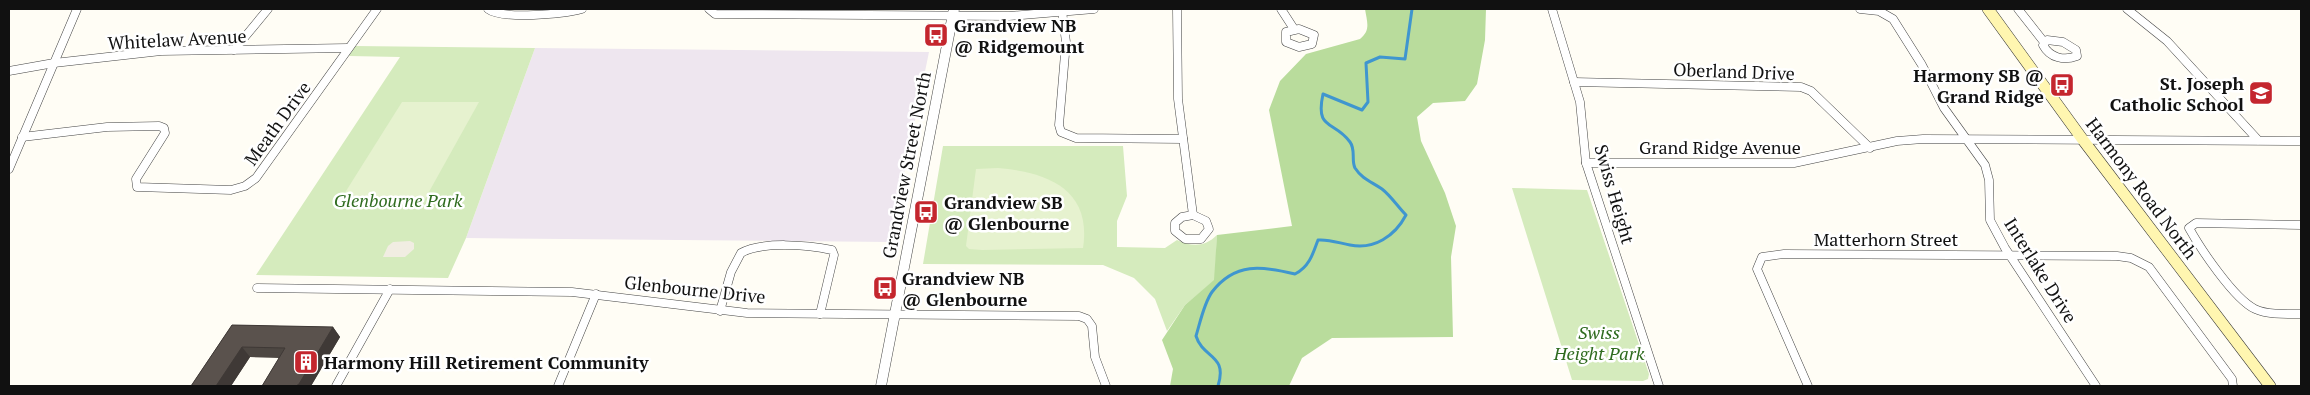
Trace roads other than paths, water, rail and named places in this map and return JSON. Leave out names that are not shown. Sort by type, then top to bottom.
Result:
[{"type":"main road","name":"Harmony Road North","points":[[1988,9],[2083,140],[2270,386]]},
{"type":"street","points":[[9,169],[77,9]]},
{"type":"street","points":[[234,50],[268,9]]},
{"type":"street","name":"Meath Drive","points":[[22,137],[107,126],[159,126],[164,128],[165,133],[136,179],[137,187],[146,190],[236,189],[249,184],[256,178],[377,9]]},
{"type":"street","points":[[488,9],[501,14],[573,13],[582,9]]},
{"type":"street","points":[[709,9],[719,14],[953,12],[1009,16],[1094,9]]},
{"type":"street","points":[[1177,9],[1178,100],[1193,215]]},
{"type":"street","points":[[1281,9],[1294,29]]},
{"type":"street","name":"Swiss Height","points":[[1552,9],[1580,102],[1586,163],[1659,386]]},
{"type":"street","name":"Interlake Drive","points":[[1860,9],[1879,11],[1893,18],[1964,139],[1985,165],[1989,180],[1990,220],[2011,256],[2096,386]]},
{"type":"street","points":[[2018,9],[2044,42],[2046,50],[2055,56],[2070,59],[2077,56],[2076,50],[2069,44],[2057,40],[2044,42]]},
{"type":"street","points":[[2127,9],[2167,41],[2258,140]]},
{"type":"street","name":"Grandview Street North","points":[[881,386],[953,12]]},
{"type":"street","points":[[1062,12],[1066,42],[1059,125],[1062,132],[1076,138],[1183,139]]},
{"type":"street","name":"Whitelaw Avenue","points":[[9,71],[54,63],[155,52],[348,48]]},
{"type":"street","name":"Oberland Drive","points":[[1574,82],[1800,87],[1812,91],[1870,148]]},
{"type":"street","name":"Grand Ridge Avenue","points":[[1586,163],[1794,163],[1910,140],[2301,141]]},
{"type":"street","points":[[2301,225],[2196,223],[2189,228],[2241,298],[2253,308],[2271,313],[2301,314]]},
{"type":"street","points":[[720,311],[737,259],[744,250],[756,247],[822,248],[832,250],[834,255],[820,314]]},
{"type":"street","name":"Matterhorn Street","points":[[1808,386],[1757,269],[1762,257],[1784,254],[2117,256],[2131,258],[2149,267],[2232,379],[2233,386]]},
{"type":"street","name":"Glenbourne Drive","points":[[257,288],[596,294],[720,311],[1084,318],[1092,326],[1095,357],[1106,386]]},
{"type":"street","points":[[336,386],[390,289]]},
{"type":"street","points":[[558,386],[596,294]]},
{"type":"waterway","points":[[1218,386],[1220,368],[1217,362],[1199,343],[1196,336],[1207,302],[1212,292],[1221,282],[1230,275],[1250,269],[1271,269],[1295,274],[1307,264],[1318,240],[1359,246],[1375,243],[1390,235],[1406,215],[1382,189],[1358,172],[1354,165],[1352,145],[1344,135],[1324,120],[1321,106],[1323,94],[1362,110],[1368,102],[1366,63],[1380,57],[1405,59],[1412,9]]},
{"type":"place","name":"Grandview NB @ Ridgemount","points":[[936,35]]},
{"type":"place","name":"Harmony SB @ Grand Ridge","points":[[2062,85]]},
{"type":"place","name":"St. Joseph Catholic School","points":[[2261,93]]},
{"type":"place","name":"Grandview SB @ Glenbourne","points":[[926,212]]},
{"type":"place","name":"Grandview NB @ Glenbourne","points":[[885,288]]},
{"type":"place","name":"Harmony Hill Retirement Community","points":[[306,362]]},
{"type":"park label","name":"Glenbourne Park","points":[[398,200]]},
{"type":"park label","name":"Swiss Height Park","points":[[1599,342]]}]
